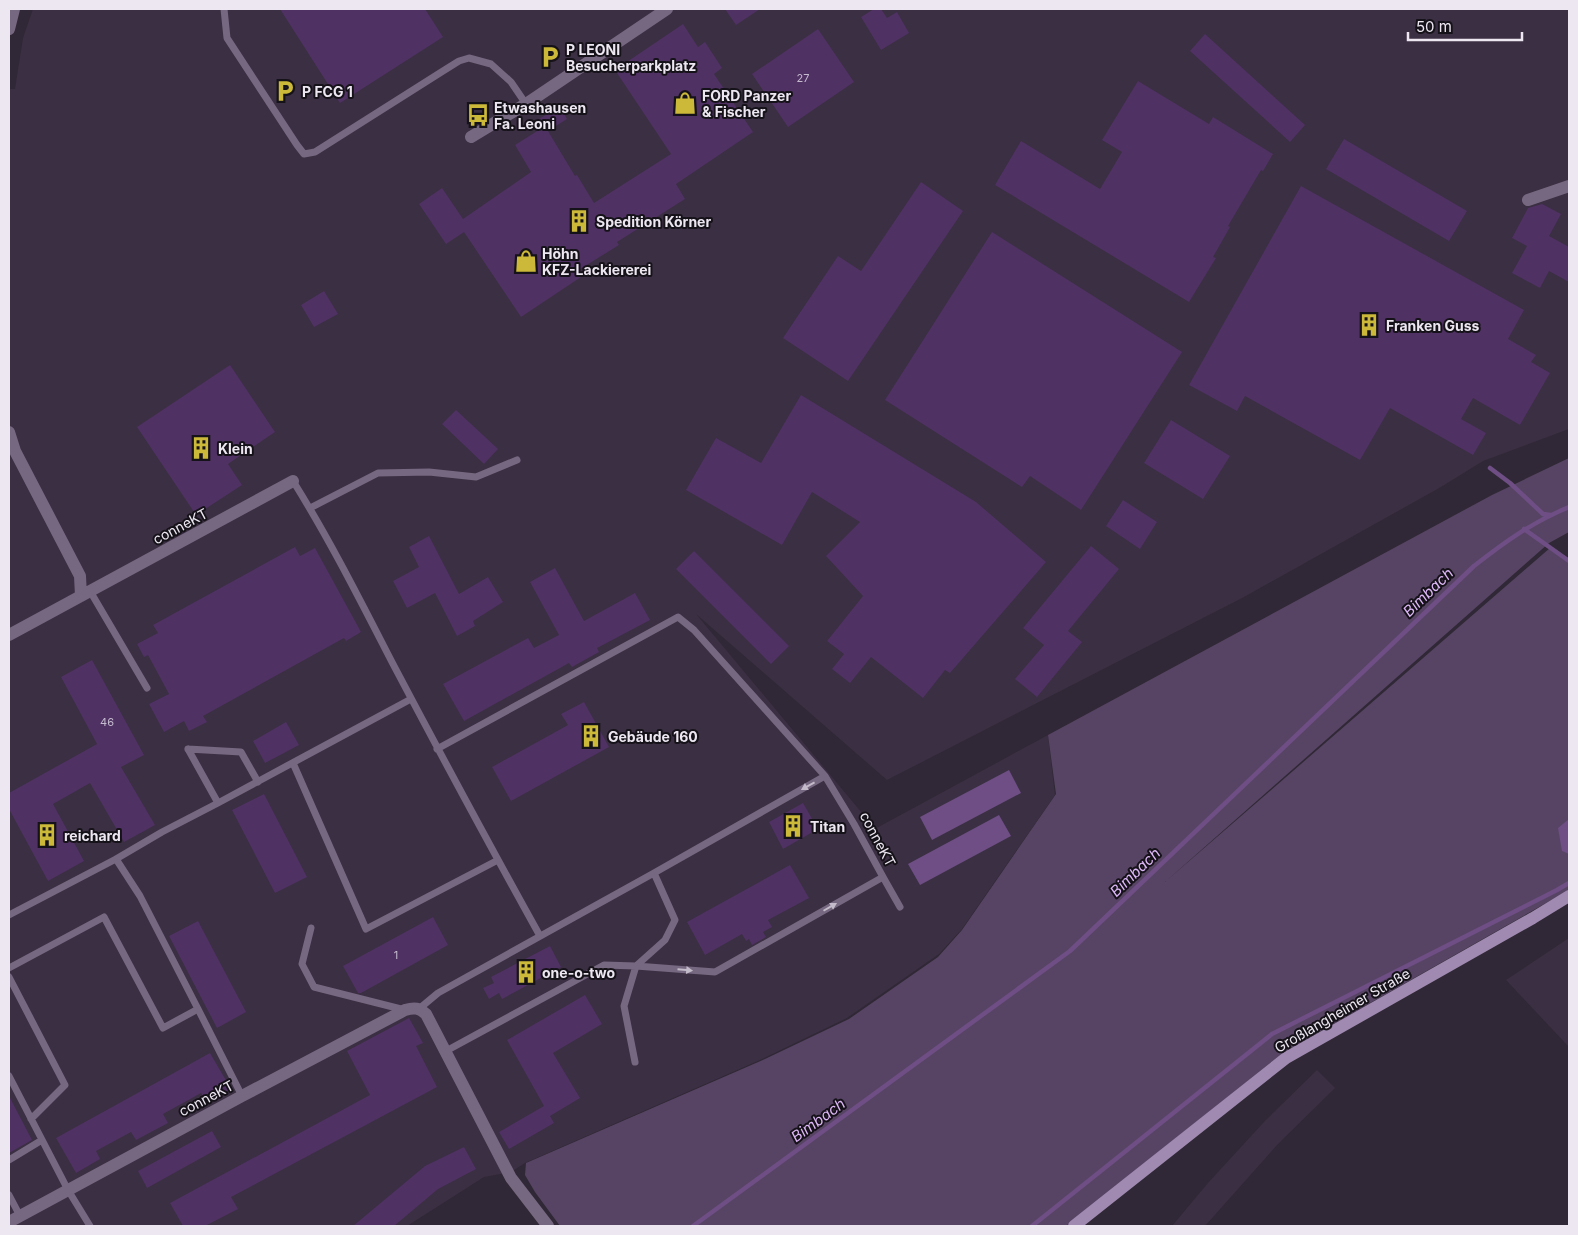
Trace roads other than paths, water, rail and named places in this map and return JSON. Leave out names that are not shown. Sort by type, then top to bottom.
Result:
[{"type":"main road","name":"Großlangheimer Straße","points":[[1074,1226],[1286,1058],[1569,896]]},
{"type":"street","points":[[9,29],[14,9]]},
{"type":"street","points":[[471,136],[526,104],[667,9]]},
{"type":"street","points":[[1528,200],[1569,186]]},
{"type":"street","points":[[9,432],[15,451],[80,576],[85,594]]},
{"type":"street","name":"conneKT","points":[[9,635],[293,482]]},
{"type":"street","points":[[420,1008],[426,1014],[446,1051],[511,1178],[548,1226]]},
{"type":"street","name":"conneKT","points":[[14,1219],[405,1010],[420,1008]]},
{"type":"lane","points":[[224,9],[227,38],[304,154],[315,152],[459,61],[469,58],[491,64],[511,82],[526,104]]},
{"type":"lane","points":[[310,508],[378,473],[429,472],[476,477],[517,460]]},
{"type":"lane","points":[[293,482],[310,508],[412,699],[437,750],[540,936]]},
{"type":"lane","points":[[85,594],[147,688]]},
{"type":"lane","name":"conneKT","points":[[437,750],[678,617],[694,630],[825,776],[883,877],[715,972],[636,966],[604,966],[446,1051]]},
{"type":"lane","points":[[9,915],[412,699]]},
{"type":"lane","points":[[218,803],[188,749],[241,752],[258,782]]},
{"type":"lane","points":[[293,763],[366,929],[498,860]]},
{"type":"lane","points":[[420,1008],[438,993],[825,776]]},
{"type":"lane","points":[[116,859],[140,896],[242,1096]]},
{"type":"lane","points":[[635,1062],[624,1006],[636,966],[664,940],[675,920],[654,872]]},
{"type":"lane","points":[[883,877],[900,907]]},
{"type":"lane","points":[[9,968],[104,917],[163,1028],[198,1009]]},
{"type":"lane","points":[[311,928],[302,964],[314,986],[405,1010]]},
{"type":"lane","points":[[9,977],[65,1085],[31,1118]]},
{"type":"lane","points":[[9,1076],[68,1190],[90,1226]]},
{"type":"lane","points":[[9,1160],[42,1140]]},
{"type":"lane","points":[[9,1196],[14,1219]]},
{"type":"waterway","points":[[1490,468],[1510,483],[1543,514],[1551,515]]},
{"type":"waterway","name":"Bimbach","points":[[693,1226],[1070,951],[1474,566],[1519,533],[1569,507]]},
{"type":"waterway","points":[[1524,529],[1569,561]]},
{"type":"waterway","points":[[1032,1226],[1272,1034],[1569,883]]},
{"type":"place","name":"P LEONI Besucherparkplatz","points":[[550,57]]},
{"type":"place","name":"P FCG 1","points":[[285,91]]},
{"type":"place","name":"FORD Panzer & Fischer","points":[[685,103]]},
{"type":"place","name":"Etwashausen Fa. Leoni","points":[[478,115]]},
{"type":"place","name":"Spedition Körner","points":[[579,221]]},
{"type":"place","name":"Höhn KFZ-Lackiererei","points":[[526,261]]},
{"type":"place","name":"Franken Guss","points":[[1369,325]]},
{"type":"place","name":"Klein","points":[[201,448]]},
{"type":"place","name":"Gebäude 160","points":[[591,736]]},
{"type":"place","name":"Titan","points":[[793,826]]},
{"type":"place","name":"reichard","points":[[47,835]]},
{"type":"place","name":"one-o-two","points":[[526,972]]}]
